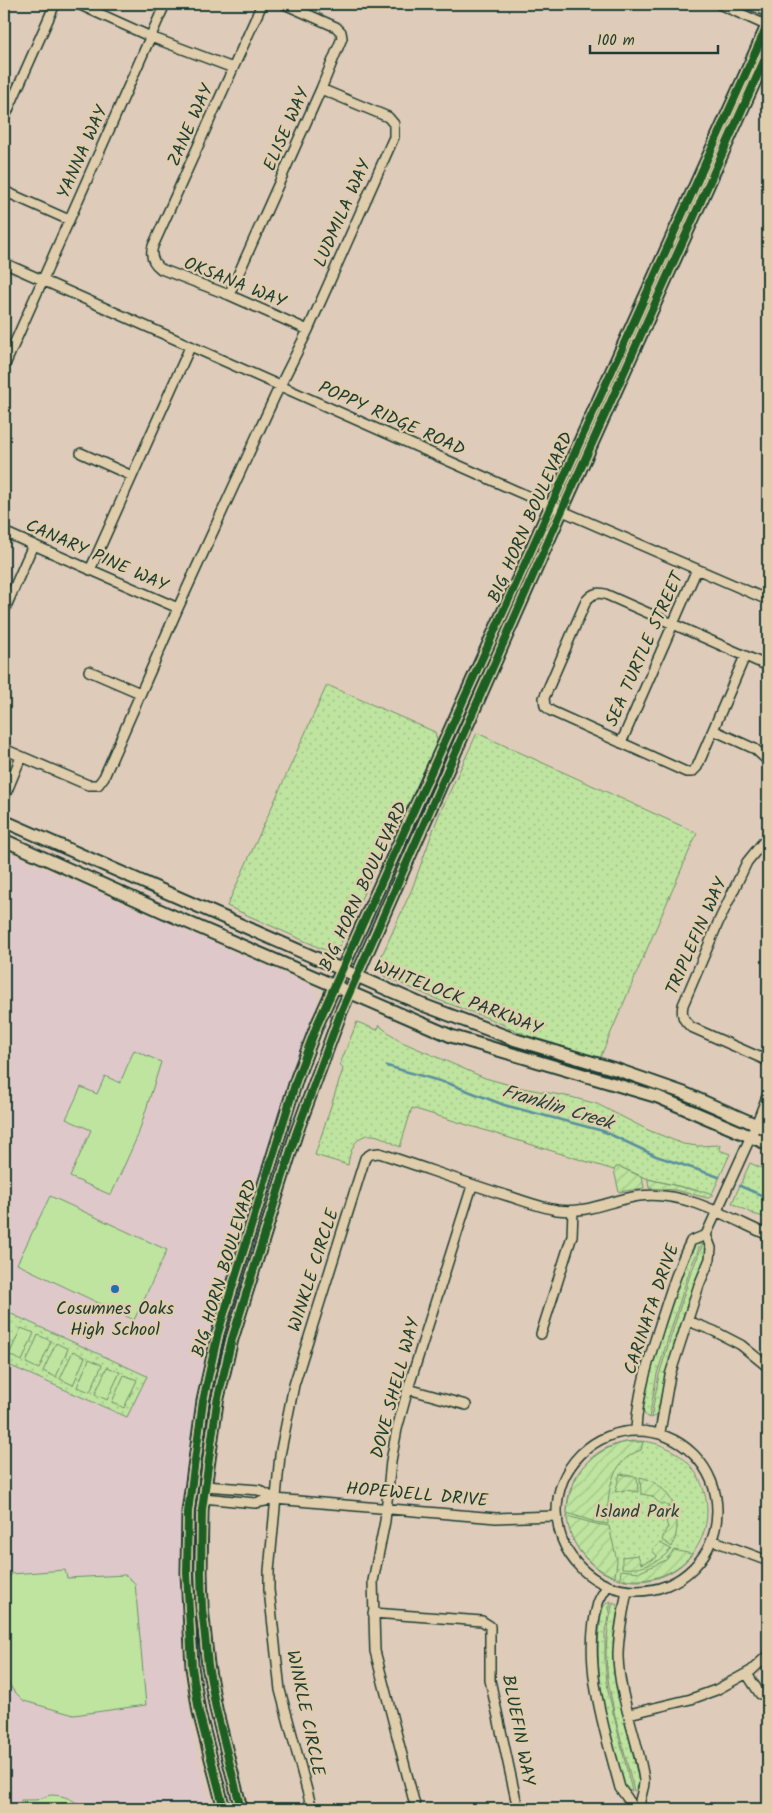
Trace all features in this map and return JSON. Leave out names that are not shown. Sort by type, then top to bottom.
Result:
[{"type":"main road","name":"BIG HORN BOULEVARD","points":[[241,1809],[216,1709],[208,1665],[202,1600],[202,1510],[217,1402],[232,1339],[301,1119],[329,1043],[557,508],[768,25]]},
{"type":"main road","name":"BIG HORN BOULEVARD","points":[[224,1809],[200,1712],[192,1667],[187,1574],[188,1512],[203,1401],[218,1333],[297,1078],[341,969],[768,52]]},
{"type":"main road","name":"WHITELOCK PARKWAY","points":[[4,820],[423,1005],[516,1040],[618,1070],[684,1093],[768,1130]]},
{"type":"main road","points":[[4,830],[12,831],[64,854],[101,864]]},
{"type":"main road","name":"WHITELOCK PARKWAY","points":[[4,840],[166,913],[451,1036],[658,1097],[768,1144]]},
{"type":"street","points":[[4,119],[55,4]]},
{"type":"street","points":[[78,4],[151,37],[233,68]]},
{"type":"street","name":"YANNA WAY","points":[[4,367],[165,4]]},
{"type":"street","name":"ZANE WAY","points":[[153,260],[153,246],[262,4]]},
{"type":"street","name":"ELISE WAY","points":[[229,295],[341,41],[341,32],[336,27],[284,4]]},
{"type":"street","points":[[719,4],[768,25]]},
{"type":"street","points":[[749,4],[768,12]]},
{"type":"street","name":"LUDMILA WAY","points":[[21,757],[88,785],[98,785],[104,777],[279,386],[308,330],[395,133],[391,120],[384,115],[321,90]]},
{"type":"street","points":[[4,191],[69,220]]},
{"type":"street","name":"OKSANA WAY","points":[[153,260],[161,269],[229,295],[308,330]]},
{"type":"street","name":"POPPY RIDGE ROAD","points":[[4,263],[190,347],[768,600]]},
{"type":"street","points":[[90,570],[190,347]]},
{"type":"street","points":[[81,453],[132,476]]},
{"type":"street","name":"CANARY PINE WAY","points":[[4,532],[178,608]]},
{"type":"street","points":[[4,611],[33,544]]},
{"type":"street","name":"SEA TURTLE STREET","points":[[621,743],[697,569]]},
{"type":"street","points":[[745,656],[697,767],[692,772],[686,772],[621,743],[551,711],[545,706],[544,698],[586,601],[592,595],[598,593],[605,594],[768,666]]},
{"type":"street","points":[[89,671],[140,693]]},
{"type":"street","points":[[713,730],[755,749],[767,760]]},
{"type":"street","points":[[4,749],[21,757],[4,798]]},
{"type":"street","name":"TRIPLEFIN WAY","points":[[768,839],[764,841],[747,862],[718,923],[681,1013],[684,1021],[691,1027],[768,1061]]},
{"type":"street","points":[[706,1235],[768,1094]]},
{"type":"street","name":"WINKLE CIRCLE","points":[[312,1809],[280,1690],[275,1657],[269,1571],[280,1455],[294,1385],[365,1158],[371,1154],[379,1153],[435,1171],[472,1186],[556,1210],[590,1210],[639,1196],[685,1200],[768,1235]]},
{"type":"street","name":"DOVE SHELL WAY","points":[[416,1809],[375,1651],[372,1581],[385,1521],[391,1461],[408,1389],[472,1186]]},
{"type":"street","points":[[541,1334],[572,1236],[573,1211]]},
{"type":"street","name":"CARINATA DRIVE","points":[[636,1429],[640,1395],[647,1367],[680,1264],[691,1241],[706,1235],[711,1248],[710,1259],[699,1285],[670,1375],[660,1432]]},
{"type":"street","points":[[688,1322],[714,1331],[741,1345],[768,1367]]},
{"type":"street","points":[[408,1389],[466,1405]]},
{"type":"street","points":[[636,1429],[660,1432],[685,1447],[699,1460],[709,1475],[715,1490],[717,1507],[716,1524],[712,1540],[697,1564],[678,1581],[662,1588],[645,1592],[627,1591],[607,1586],[588,1575],[569,1555],[561,1538],[556,1516],[561,1484],[568,1468],[580,1454],[592,1444],[605,1437],[636,1429]]},
{"type":"street","name":"HOPEWELL DRIVE","points":[[205,1486],[259,1490],[276,1499]]},
{"type":"street","name":"HOPEWELL DRIVE","points":[[204,1498],[255,1504],[276,1499],[496,1518],[556,1516]]},
{"type":"street","points":[[712,1540],[768,1561]]},
{"type":"street","points":[[607,1586],[598,1603],[593,1638],[594,1677],[620,1788],[633,1806],[633,1809]]},
{"type":"street","points":[[627,1591],[621,1623],[618,1657],[623,1690],[644,1780],[639,1802],[640,1809]]},
{"type":"street","name":"BLUEFIN WAY","points":[[373,1613],[482,1621],[490,1626],[490,1680],[518,1809]]},
{"type":"street","points":[[629,1714],[691,1699],[716,1690],[747,1674],[768,1655]]},
{"type":"street","points":[[747,1674],[760,1694]]},
{"type":"shaded area","name":"Cosumnes Oaks High School","points":[[4,853],[310,985],[315,990],[319,999],[287,1081],[271,1150],[212,1337],[197,1399],[181,1507],[181,1619],[184,1637],[182,1671],[195,1746],[211,1809],[4,1809]]},
{"type":"green space","points":[[327,685],[435,732],[438,745],[409,809],[388,840],[339,947],[327,951],[227,906]]},
{"type":"green space","points":[[477,733],[697,833],[600,1058],[526,1035],[493,1020],[436,999],[384,976],[378,964],[412,889],[438,817]]},
{"type":"green space","points":[[357,1022],[377,1030],[380,1025],[402,1042],[485,1078],[517,1087],[597,1104],[648,1130],[683,1144],[698,1146],[720,1145],[719,1150],[730,1154],[712,1194],[648,1179],[620,1167],[614,1170],[412,1108],[400,1147],[381,1137],[371,1135],[360,1138],[356,1142],[348,1165],[315,1155],[343,1069],[340,1064]]},
{"type":"green space","points":[[134,1050],[161,1062],[138,1135],[111,1195],[70,1177],[91,1130],[66,1119],[81,1087],[97,1094],[105,1076],[120,1083]]},
{"type":"green space","points":[[764,1162],[768,1165],[768,1218],[753,1214],[732,1203],[750,1163],[761,1168]]},
{"type":"green space","points":[[616,1167],[642,1177],[644,1188],[619,1192],[614,1170]]},
{"type":"green space","points":[[648,1179],[704,1191],[712,1194],[712,1196],[708,1198],[675,1190],[649,1188]]},
{"type":"green space","points":[[50,1196],[167,1250],[134,1320],[17,1264]]},
{"type":"green space","points":[[696,1244],[701,1244],[690,1269],[657,1374],[649,1418],[643,1411],[648,1380],[677,1286]]},
{"type":"green space","points":[[703,1244],[706,1248],[705,1257],[673,1348],[658,1412],[656,1416],[651,1418],[659,1375],[690,1275]]},
{"type":"green space","points":[[5,1311],[147,1376],[127,1417],[4,1363]]},
{"type":"green space","points":[[21,1328],[34,1333],[22,1361],[9,1355]]},
{"type":"green space","points":[[38,1335],[51,1341],[39,1369],[26,1363]]},
{"type":"green space","points":[[56,1343],[68,1349],[56,1377],[43,1371]]},
{"type":"green space","points":[[73,1351],[85,1357],[73,1385],[60,1379]]},
{"type":"green space","points":[[89,1359],[102,1365],[90,1392],[77,1387]]},
{"type":"green space","points":[[107,1367],[120,1372],[107,1400],[95,1394]]},
{"type":"green space","points":[[124,1375],[137,1380],[124,1408],[112,1402]]},
{"type":"green space","name":"Island Park","points":[[637,1441],[664,1447],[676,1453],[686,1462],[695,1472],[701,1484],[707,1511],[701,1538],[695,1550],[686,1560],[676,1569],[664,1575],[637,1581],[610,1575],[598,1569],[588,1560],[579,1550],[573,1538],[567,1511],[573,1484],[579,1472],[588,1462],[598,1453],[610,1447]]},
{"type":"green space","points":[[628,1442],[643,1442],[641,1450],[630,1455],[622,1462],[612,1480],[608,1502],[608,1524],[567,1513],[568,1500],[572,1488],[584,1466],[603,1451],[615,1445]]},
{"type":"green space","points":[[620,1474],[637,1477],[638,1492],[626,1490],[615,1492]]},
{"type":"green space","points":[[640,1477],[660,1487],[673,1504],[677,1525],[672,1547],[662,1540],[668,1528],[665,1517],[670,1512],[669,1507],[660,1504],[652,1496],[641,1494]]},
{"type":"green space","points":[[567,1516],[609,1526],[617,1561],[615,1577],[597,1567],[582,1554],[572,1536]]},
{"type":"green space","points":[[660,1543],[671,1549],[661,1559],[642,1567],[622,1568],[622,1557],[638,1555],[641,1564],[656,1558],[657,1556],[652,1550]]},
{"type":"green space","points":[[674,1550],[692,1554],[685,1562],[668,1573],[650,1579],[620,1579],[621,1570],[640,1572],[666,1560]]},
{"type":"green space","points":[[65,1570],[67,1578],[125,1575],[135,1583],[146,1705],[74,1715],[24,1701],[13,1690],[4,1676],[4,1587],[11,1574]]},
{"type":"green space","points":[[611,1601],[605,1633],[605,1664],[608,1691],[632,1791],[627,1790],[623,1784],[608,1725],[601,1685],[598,1644],[601,1617],[603,1607]]},
{"type":"green space","points":[[613,1602],[618,1609],[614,1635],[614,1673],[639,1781],[639,1787],[634,1791],[612,1703],[607,1668],[607,1639]]},
{"type":"green space","points":[[50,1795],[68,1798],[83,1809],[21,1809],[21,1800],[36,1800]]},
{"type":"waterway","name":"Franklin Creek","points":[[387,1066],[450,1084],[504,1105],[603,1131],[656,1156],[719,1177]]},
{"type":"waterway","name":"Franklin Creek","points":[[740,1186],[768,1198]]},
{"type":"cycle path","points":[[224,1809],[199,1712],[192,1667],[187,1573],[188,1512],[203,1401],[218,1333],[297,1078],[317,1025],[768,24]]},
{"type":"cycle path","points":[[241,1809],[216,1709],[208,1665],[202,1608],[201,1573],[202,1510],[217,1402],[232,1339],[296,1134],[341,1012],[554,528],[768,52]]},
{"type":"place","name":"Cosumnes Oaks High School","points":[[115,1289]]}]
